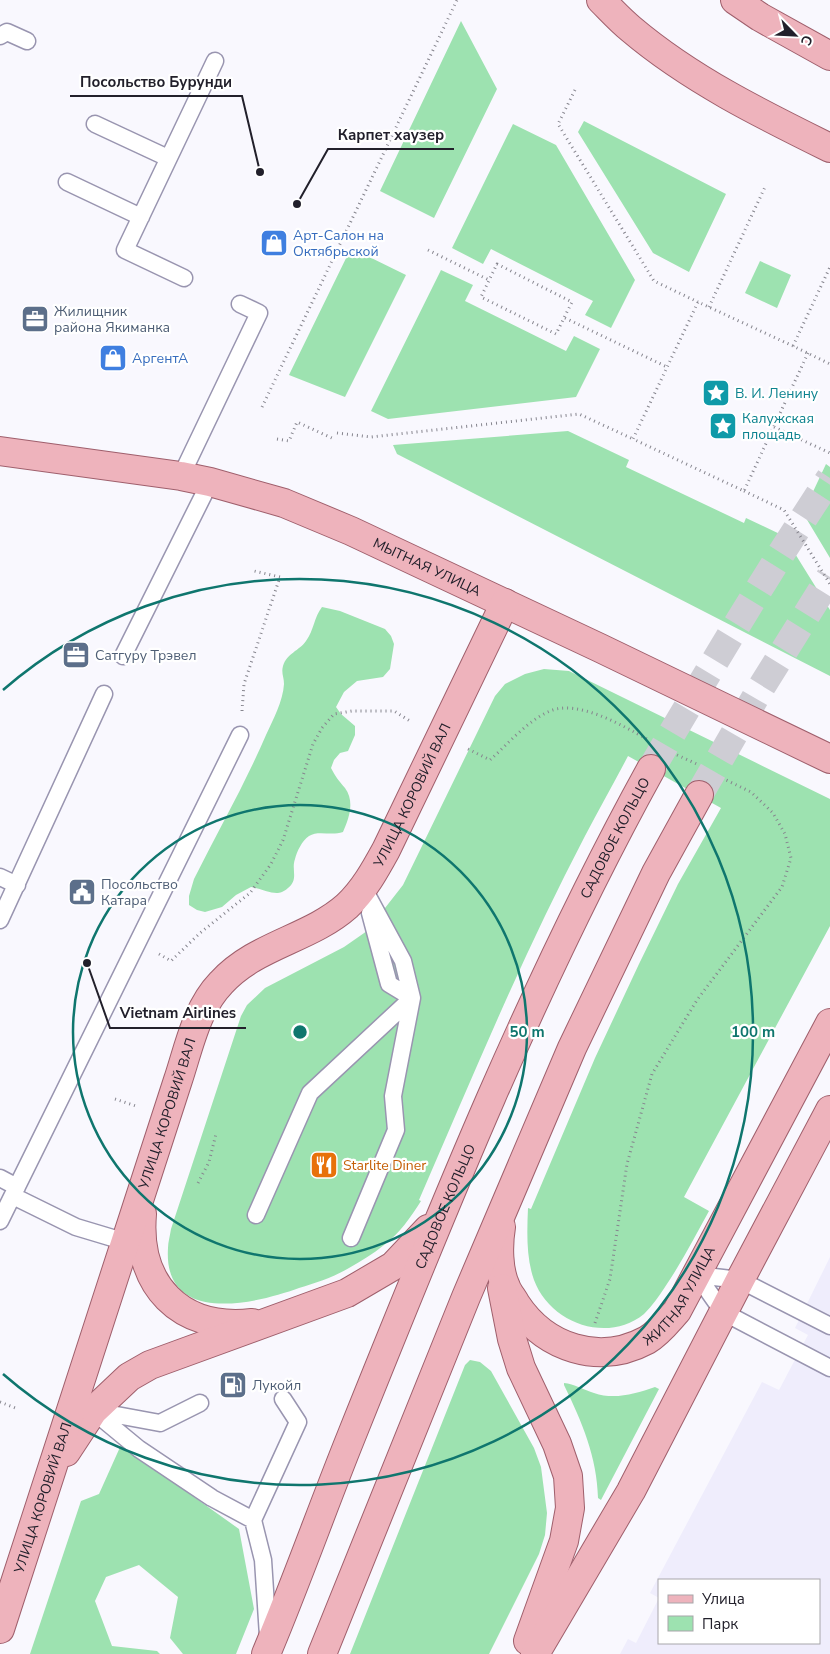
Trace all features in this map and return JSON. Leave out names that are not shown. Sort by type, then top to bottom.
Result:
[{"type":"main road","points":[[601,0],[630,29],[672,61],[716,89],[830,148]]},
{"type":"main road","points":[[735,0],[760,18],[827,55]]},
{"type":"main road","name":"МЫТНАЯ УЛИЦА","points":[[0,451],[181,476],[210,482],[284,503],[308,512],[506,602],[830,759]]},
{"type":"main road","name":"УЛИЦА КОРОВИЙ ВАЛ","points":[[0,1629],[42,1495],[196,1026],[206,1001],[220,983],[236,968],[319,924],[346,907],[364,889],[386,850],[506,602]]},
{"type":"main road","name":"САДОВОЕ КОЛЬЦО","points":[[267,1650],[408,1294],[523,1026],[567,930],[608,848],[661,760]]},
{"type":"main road","points":[[322,1654],[466,1297],[572,1048],[656,872],[699,795]]},
{"type":"main road","name":"ЖИТНАЯ УЛИЦА","points":[[506,1201],[500,1232],[499,1258],[506,1287],[534,1326],[573,1349],[592,1352],[628,1348],[648,1339],[663,1327],[677,1311],[830,1023]]},
{"type":"main road","points":[[535,1654],[631,1491],[830,1110]]},
{"type":"main road","points":[[42,1495],[69,1447],[93,1411],[129,1377],[150,1365],[347,1293],[394,1266],[424,1234],[456,1182]]},
{"type":"main road","points":[[144,1188],[141,1242],[145,1260],[154,1282],[170,1301],[183,1311],[204,1320],[249,1323],[278,1318]]},
{"type":"main road","points":[[499,1258],[502,1297],[512,1339],[521,1368],[560,1452],[568,1476],[570,1508],[564,1541],[522,1654]]},
{"type":"lane","points":[[0,36],[7,32],[27,41]]},
{"type":"lane","points":[[184,278],[125,250],[215,61]]},
{"type":"lane","points":[[95,124],[168,158]]},
{"type":"lane","points":[[67,182],[141,217]]},
{"type":"lane","points":[[181,476],[258,313],[240,304]]},
{"type":"lane","points":[[123,656],[210,482]]},
{"type":"lane","points":[[0,920],[104,694]]},
{"type":"lane","points":[[0,1221],[240,735]]},
{"type":"lane","points":[[0,878],[17,885]]},
{"type":"lane","points":[[364,889],[389,984],[412,998]]},
{"type":"lane","points":[[256,1215],[310,1093],[412,998]]},
{"type":"lane","points":[[351,1238],[396,1130],[393,1096],[412,998]]},
{"type":"lane","points":[[0,1178],[15,1191],[76,1227],[126,1242]]},
{"type":"lane","points":[[698,1274],[740,1280],[830,1326]]},
{"type":"lane","points":[[698,1274],[723,1312],[830,1368]]},
{"type":"lane","points":[[267,1650],[263,1560],[253,1520],[298,1422],[283,1399]]},
{"type":"lane","points":[[93,1411],[160,1423],[200,1403]]},
{"type":"lane","points":[[93,1411],[139,1449],[212,1498],[253,1520]]},
{"type":"path","points":[[262,407],[457,0]]},
{"type":"path","points":[[575,90],[558,124],[654,281],[830,364]]},
{"type":"path","points":[[709,307],[766,187]]},
{"type":"path","points":[[428,250],[489,280]]},
{"type":"path","points":[[497,264],[572,302],[565,318],[556,334],[481,297],[497,264]]},
{"type":"path","points":[[792,346],[830,267]]},
{"type":"path","points":[[634,439],[698,302]]},
{"type":"path","points":[[565,318],[667,367]]},
{"type":"path","points":[[744,491],[808,353]]},
{"type":"path","points":[[337,433],[371,438],[579,414],[784,510],[830,584]]},
{"type":"path","points":[[277,439],[289,441],[297,422],[334,439]]},
{"type":"path","points":[[774,427],[830,453]]},
{"type":"path","points":[[244,684],[280,577],[254,571]]},
{"type":"path","points":[[468,749],[490,760],[531,723],[551,710],[572,708],[590,712],[654,742]]},
{"type":"path","points":[[171,961],[200,933],[250,893],[272,864],[283,840],[313,744],[322,728],[334,714],[352,711],[394,711],[410,720]]},
{"type":"path","points":[[661,760],[707,770]]},
{"type":"path","points":[[594,1328],[610,1279],[627,1164],[652,1074],[697,1000],[782,887],[790,858],[785,834],[773,813],[751,792],[715,774]]},
{"type":"path","points":[[115,1099],[136,1106]]},
{"type":"path","points":[[198,1183],[209,1162],[216,1134]]},
{"type":"path","points":[[0,1402],[18,1409]]},
{"type":"shaded area","points":[[830,1257],[830,1654],[620,1654],[628,1639],[636,1643],[658,1600],[658,1644],[820,1644],[820,1579],[658,1579],[658,1597],[650,1593],[762,1382],[779,1390],[808,1335],[795,1328]]},
{"type":"green space","points":[[461,21],[497,89],[434,218],[380,191]]},
{"type":"green space","points":[[584,121],[726,194],[689,272],[653,253],[578,132]]},
{"type":"green space","points":[[513,124],[556,145],[635,280],[611,328],[585,315],[593,301],[491,249],[483,264],[452,248]]},
{"type":"green space","points":[[351,248],[406,275],[345,397],[289,375]]},
{"type":"green space","points":[[760,261],[791,275],[777,308],[745,293]]},
{"type":"green space","points":[[441,270],[473,285],[465,301],[566,351],[574,336],[600,349],[576,397],[388,419],[371,411]]},
{"type":"green space","points":[[568,431],[629,460],[626,467],[744,523],[746,518],[784,536],[830,610],[830,676],[397,454],[393,445]]},
{"type":"green space","points":[[826,464],[830,467],[830,558],[803,513]]},
{"type":"green space","points":[[322,607],[340,611],[385,629],[391,636],[394,644],[390,669],[383,677],[357,681],[344,692],[336,707],[355,726],[355,735],[348,751],[340,753],[334,760],[331,768],[350,799],[349,816],[343,832],[316,833],[306,838],[296,856],[293,881],[283,891],[275,893],[251,887],[236,895],[222,907],[205,912],[197,910],[189,905],[189,896],[194,879],[249,771],[277,710],[284,684],[283,666],[290,655],[306,641]]},
{"type":"green space","points":[[544,669],[569,671],[830,799],[830,926],[684,1197],[709,1211],[677,1268],[655,1301],[644,1314],[629,1323],[597,1328],[566,1318],[553,1308],[542,1295],[531,1272],[527,1235],[528,1208],[531,1209],[595,1058],[639,964],[678,884],[721,808],[628,756],[540,926],[478,1062],[419,1200],[421,1201],[404,1225],[395,1236],[371,1254],[343,1271],[318,1282],[281,1294],[237,1303],[215,1303],[196,1299],[180,1289],[170,1273],[168,1248],[171,1229],[241,1016],[247,1005],[265,988],[344,947],[367,931],[403,885],[495,696],[505,684],[525,674]]},
{"type":"green space","points":[[470,1360],[480,1362],[491,1371],[534,1448],[541,1467],[547,1513],[545,1535],[539,1554],[489,1654],[350,1654],[465,1365]]},
{"type":"green space","points":[[564,1383],[609,1396],[632,1394],[655,1387],[659,1389],[601,1500],[598,1498],[592,1454]]},
{"type":"green space","points":[[121,1445],[239,1529],[254,1609],[236,1654],[183,1654],[170,1638],[178,1597],[139,1565],[106,1577],[95,1601],[112,1646],[157,1651],[160,1654],[30,1654],[81,1501],[99,1494]]},
{"type":"tunnel","points":[[651,769],[739,622],[830,478]]},
{"type":"tunnel","points":[[699,795],[759,691],[830,577]]},
{"type":"place","name":"Посольство Бурунди","points":[[260,172]]},
{"type":"place","name":"Карпет хаузер","points":[[297,204]]},
{"type":"place","name":"Арт-Салон на Октябрьской","points":[[274,243]]},
{"type":"place","name":"Жилищник района Якиманка","points":[[35,319]]},
{"type":"place","name":"АргентА","points":[[113,358]]},
{"type":"place","name":"В. И. Ленину","points":[[716,393]]},
{"type":"place","name":"Калужская площадь","points":[[723,426]]},
{"type":"place","name":"Сатгуру Трэвел","points":[[76,655]]},
{"type":"place","name":"Посольство Катара","points":[[82,892]]},
{"type":"place","name":"Vietnam Airlines","points":[[87,963]]},
{"type":"place","name":"Starlite Diner","points":[[324,1165]]},
{"type":"place","name":"Лукойл","points":[[233,1385]]}]
